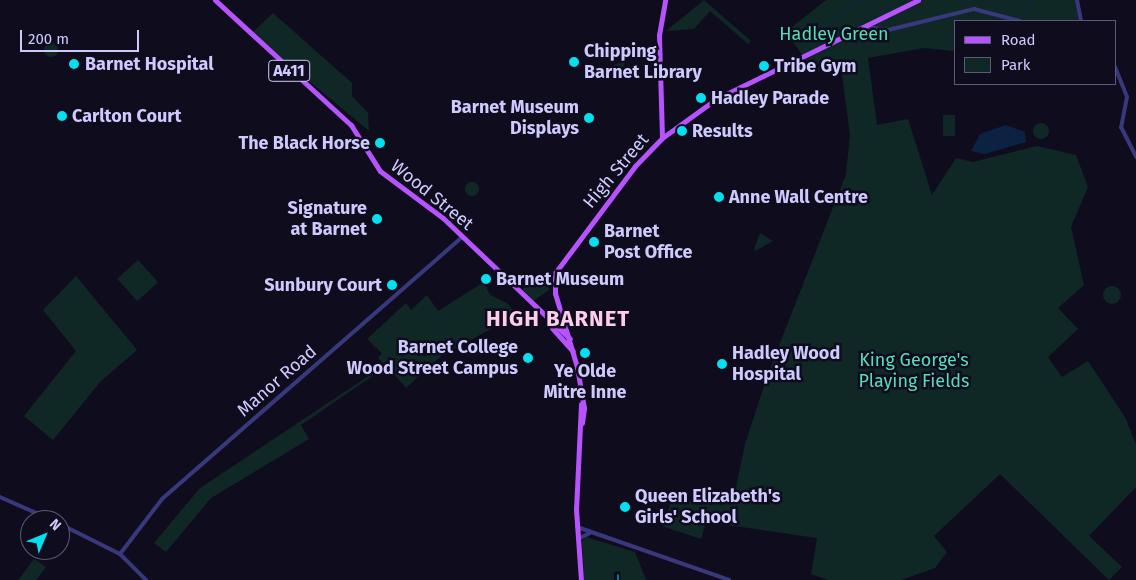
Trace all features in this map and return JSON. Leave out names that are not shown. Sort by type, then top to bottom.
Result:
[{"type":"main road","name":"Wood Street","points":[[215,0],[351,125],[380,172],[462,237],[557,332],[566,335],[573,351]]},
{"type":"main road","points":[[662,138],[665,120],[659,44],[664,0]]},
{"type":"main road","points":[[868,28],[918,0]]},
{"type":"main road","name":"High Street","points":[[581,580],[577,527],[582,422],[581,404],[573,351],[566,335],[564,321],[553,287],[557,268],[635,166],[662,138],[676,127],[718,98],[868,28]]},
{"type":"main road","points":[[665,120],[676,127]]},
{"type":"main road","points":[[665,129],[670,132]]},
{"type":"main road","points":[[551,326],[564,321]]},
{"type":"main road","points":[[557,332],[566,335]]},
{"type":"street","points":[[1078,0],[1081,20]]},
{"type":"street","points":[[868,28],[888,30],[974,9],[1016,20]]},
{"type":"street","points":[[1116,70],[1127,97],[1121,126],[1136,158]]},
{"type":"street","name":"Manor Road","points":[[120,554],[162,499],[462,237]]},
{"type":"street","points":[[0,497],[29,510]]},
{"type":"street","points":[[577,527],[729,580]]},
{"type":"street","points":[[70,529],[120,554],[146,580]]},
{"type":"street","points":[[578,539],[590,533]]},
{"type":"green space","points":[[704,0],[751,41],[748,44],[710,11],[694,29],[666,31]]},
{"type":"green space","name":"King George's Playing Fields","points":[[826,0],[1076,0],[1079,20],[954,20],[954,51],[924,48],[868,58],[877,125],[908,119],[932,195],[956,158],[973,162],[1037,146],[1076,155],[1088,187],[1071,227],[1084,285],[1058,308],[1078,329],[1048,357],[1062,377],[1088,361],[1125,417],[1136,445],[1136,487],[1089,536],[1122,567],[1109,580],[1000,474],[934,536],[947,552],[935,568],[901,580],[828,580],[811,574],[817,538],[706,522],[701,539],[662,526],[674,495],[700,505],[714,496],[726,500],[734,497],[745,444],[768,374],[846,174],[850,135],[841,67],[812,73],[795,70],[807,62],[786,32]]},
{"type":"green space","points":[[273,13],[352,83],[352,96],[368,113],[369,131],[255,36],[253,32]]},
{"type":"green space","points":[[48,43],[54,43],[58,50],[54,57],[48,57],[44,53],[44,47]]},
{"type":"green space","points":[[625,61],[622,72],[611,79],[604,78],[601,69]]},
{"type":"green space","points":[[943,115],[955,115],[955,136],[943,136]]},
{"type":"green space","points":[[1041,123],[1047,125],[1049,131],[1047,137],[1041,139],[1035,137],[1033,131],[1035,125]]},
{"type":"green space","points":[[469,182],[475,182],[479,189],[475,196],[469,196],[465,192],[465,186]]},
{"type":"green space","points":[[760,233],[773,241],[755,251],[754,249]]},
{"type":"green space","points":[[138,260],[158,282],[137,301],[117,279]]},
{"type":"green space","points":[[549,274],[549,290],[533,301],[522,289]]},
{"type":"green space","points":[[76,276],[137,350],[100,382],[53,440],[24,416],[76,351],[43,310]]},
{"type":"green space","points":[[484,282],[490,295],[507,303],[517,315],[441,356],[406,388],[387,366],[301,425],[309,439],[211,498],[166,552],[154,543],[200,488],[385,365],[378,358],[382,353],[367,339],[406,303],[411,310],[427,295],[438,311]]},
{"type":"green space","points":[[1108,286],[1116,286],[1121,291],[1119,302],[1108,304],[1103,299],[1103,291]]},
{"type":"green space","points":[[586,537],[635,552],[646,580],[621,580],[620,571],[614,572],[614,580],[584,580],[582,541]]},
{"type":"green space","points":[[33,560],[46,567],[36,580],[18,580]]},
{"type":"water","points":[[1006,125],[1025,132],[1026,142],[985,154],[971,151],[980,134]]},
{"type":"waterway","points":[[812,34],[861,0]]},
{"type":"waterway","points":[[898,4],[906,0]]},
{"type":"waterway","points":[[1021,19],[1031,0]]},
{"type":"waterway","points":[[805,24],[820,45],[894,6]]},
{"type":"waterway","points":[[815,23],[819,28]]},
{"type":"railway","points":[[618,574],[618,580]]},
{"type":"place","name":"Chipping Barnet Library","points":[[574,62]]},
{"type":"place","name":"Barnet Hospital","points":[[74,64]]},
{"type":"place","name":"Tribe Gym","points":[[764,66]]},
{"type":"place","name":"Hadley Parade","points":[[701,98]]},
{"type":"place","name":"Carlton Court","points":[[62,116]]},
{"type":"place","name":"Barnet Museum Displays","points":[[589,118]]},
{"type":"place","name":"Results","points":[[682,131]]},
{"type":"place","name":"The Black Horse","points":[[380,143]]},
{"type":"place","name":"Anne Wall Centre","points":[[719,197]]},
{"type":"place","name":"Signature at Barnet","points":[[377,219]]},
{"type":"place","name":"Barnet Post Office","points":[[594,242]]},
{"type":"place","name":"Barnet Museum","points":[[486,279]]},
{"type":"place","name":"Sunbury Court","points":[[392,285]]},
{"type":"place","name":"Ye Olde Mitre Inne","points":[[585,353]]},
{"type":"place","name":"Barnet College Wood Street Campus","points":[[528,358]]},
{"type":"place","name":"Hadley Wood Hospital","points":[[722,364]]},
{"type":"place","name":"Queen Elizabeth's Girls' School","points":[[625,507]]},
{"type":"district","name":"HIGH BARNET","points":[[558,319]]},
{"type":"park label","name":"Hadley Green","points":[[834,34]]}]
